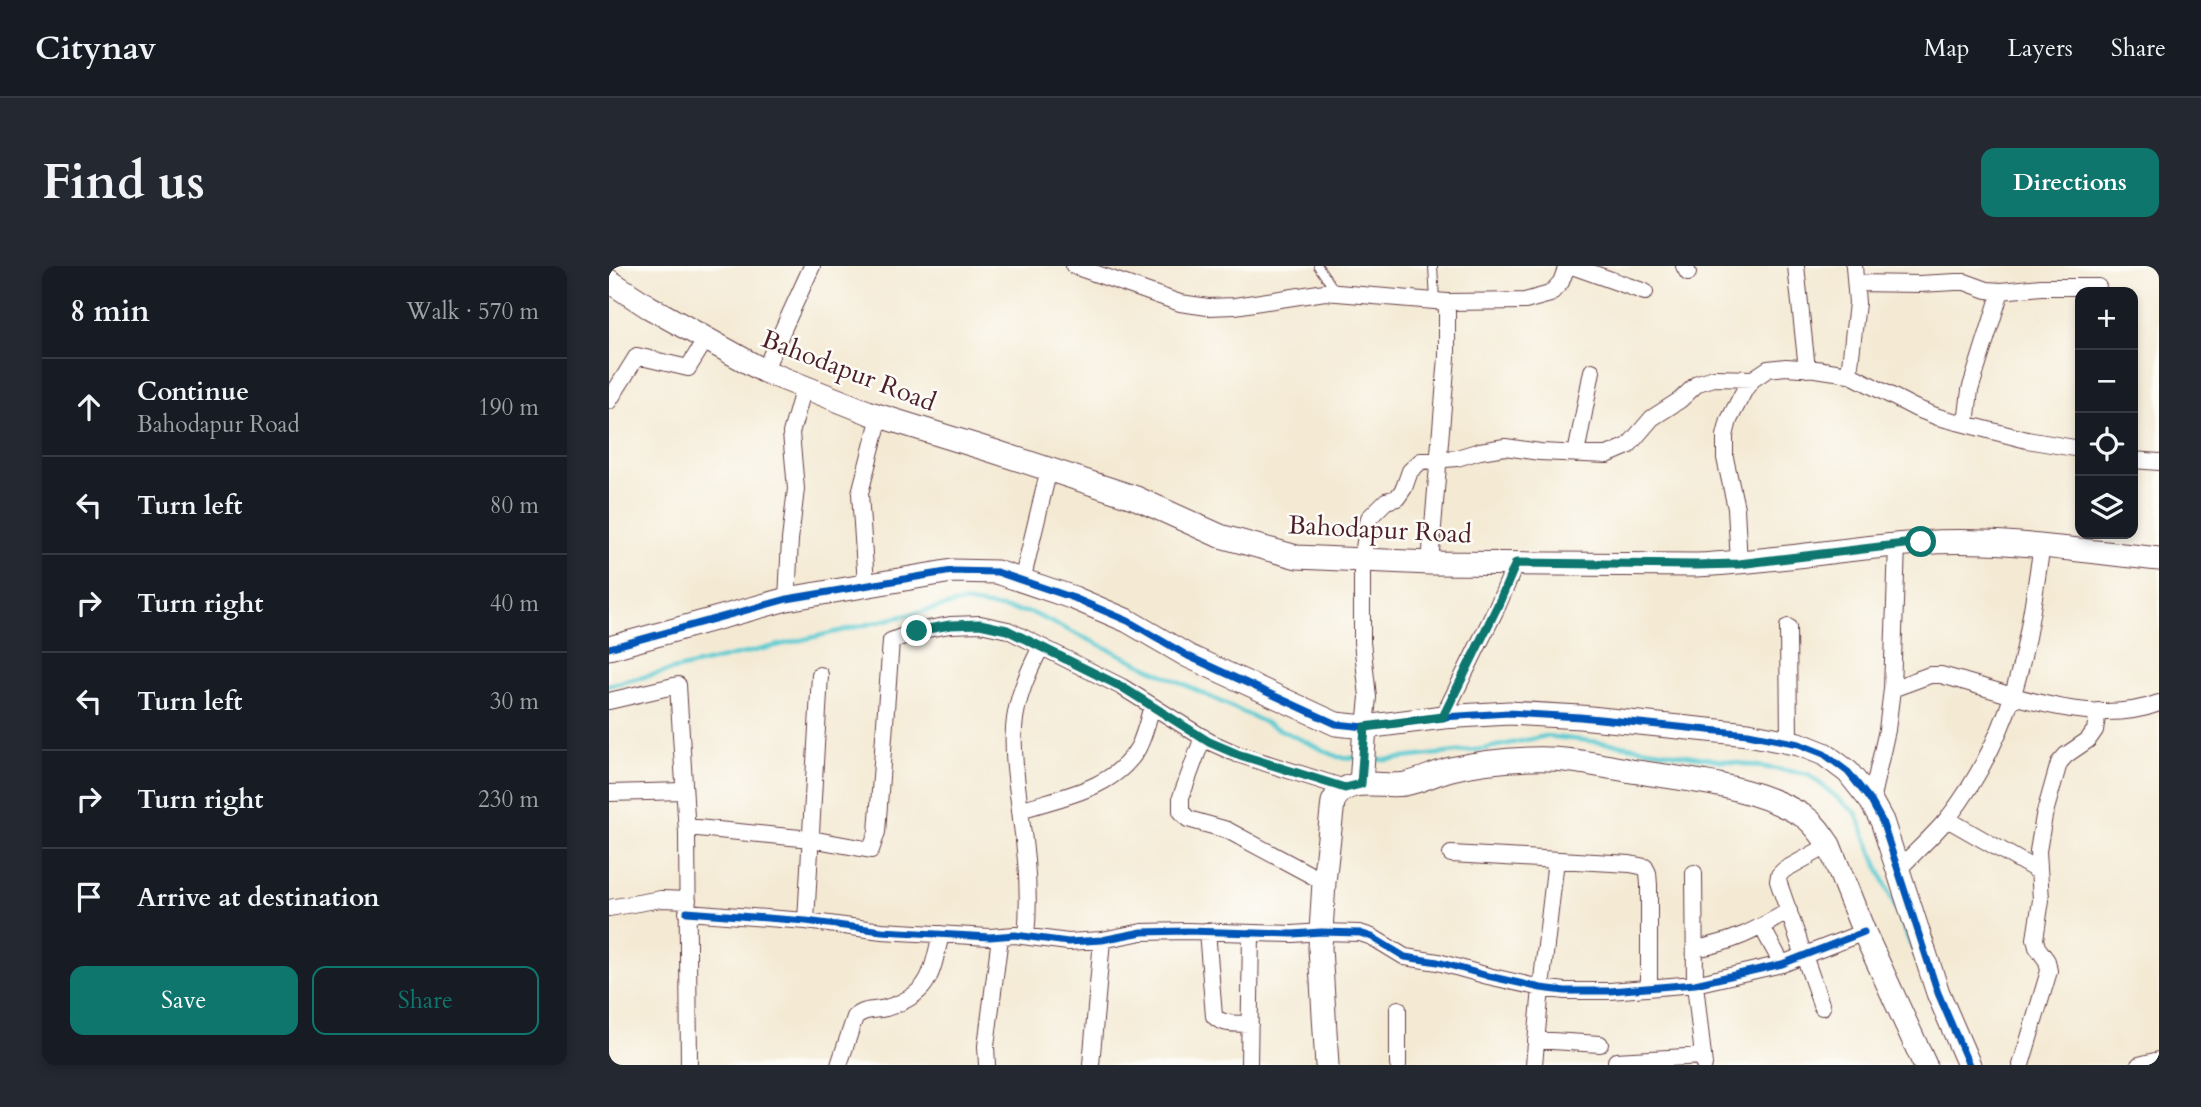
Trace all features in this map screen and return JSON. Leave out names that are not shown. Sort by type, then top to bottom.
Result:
[{"type":"street","points":[[764,371],[812,266]]},
{"type":"street","points":[[1073,266],[1180,303],[1208,307],[1235,306],[1325,292],[1441,302],[1525,301],[1550,294],[1561,282],[1569,266],[1645,292]]},
{"type":"street","points":[[1796,266],[1807,369]]},
{"type":"street","points":[[1849,374],[1857,303],[1854,266]]},
{"type":"street","points":[[1856,283],[1965,274],[1987,290],[2075,287]]},
{"type":"street","name":"Bahodapur Road","points":[[609,281],[649,307],[764,371],[880,416],[1136,498],[1220,536],[1297,557],[1430,563],[1696,565],[1739,564],[1921,542],[1977,542],[2159,559]]},
{"type":"street","points":[[1966,424],[1970,390],[2001,291]]},
{"type":"street","points":[[1430,563],[1447,357],[1441,302]]},
{"type":"street","points":[[609,401],[637,356],[688,368],[706,339]]},
{"type":"street","points":[[1739,564],[1736,508],[1725,458],[1725,436],[1735,406],[1745,388],[1768,369],[1786,367],[1849,374],[1938,417],[2027,440],[2075,448]]},
{"type":"street","points":[[1576,454],[1592,371]]},
{"type":"street","points":[[1327,1065],[1321,932],[1324,882],[1333,802],[1336,796],[1356,781],[1364,733],[1368,697],[1362,642],[1362,560],[1369,517],[1386,501],[1397,498],[1410,471],[1420,461],[1438,461],[1505,447],[1607,455],[1628,446],[1652,418],[1680,400],[1698,383],[1706,380],[1753,379]]},
{"type":"street","points":[[787,599],[796,489],[791,433],[804,387]]},
{"type":"street","points":[[866,585],[860,493],[880,416]]},
{"type":"street","points":[[2138,460],[2159,462]]},
{"type":"street","points":[[1023,581],[1049,469]]},
{"type":"street","points":[[1871,801],[1887,730],[1892,689],[1897,545]]},
{"type":"street","points":[[1899,869],[1947,819],[1974,779],[2013,695],[2042,546]]},
{"type":"street","points":[[1443,717],[1516,563]]},
{"type":"street","points":[[609,648],[787,599],[952,571],[997,572],[1074,598],[1128,621],[1188,656],[1291,705],[1364,733],[1443,717],[1509,713],[1580,717],[1748,734],[1799,744],[1824,754],[1848,772],[1871,801],[1882,821],[1938,993],[1969,1065]]},
{"type":"street","points":[[687,827],[811,839],[871,850],[877,832],[891,641],[917,631],[950,625],[980,624],[1007,630],[1122,687],[1203,737],[1237,754],[1356,781],[1399,785],[1414,783],[1451,769],[1496,762],[1532,758],[1566,761],[1722,786],[1762,797],[1788,808],[1808,819],[1829,845],[1864,932],[1925,1065]]},
{"type":"street","points":[[1789,627],[1789,742]]},
{"type":"street","points":[[1026,936],[1029,906],[1015,776],[1014,726],[1026,676],[1041,647]]},
{"type":"street","points":[[806,921],[820,675]]},
{"type":"street","points":[[1892,689],[1930,675],[1941,675],[2076,709],[2131,711],[2159,703]]},
{"type":"street","points":[[609,701],[678,685],[687,827],[688,1065]]},
{"type":"street","points":[[1020,810],[1086,789],[1110,777],[1138,748],[1152,706]]},
{"type":"street","points":[[2021,1065],[2049,971],[2047,961],[2035,939],[2041,900],[2038,851],[2044,816],[2059,763],[2088,740],[2095,730],[2098,711]]},
{"type":"street","points":[[1203,737],[1181,797],[1181,811],[1188,819],[1227,830],[1324,882]]},
{"type":"street","points":[[609,793],[684,791]]},
{"type":"street","points":[[1947,819],[2038,871]]},
{"type":"street","points":[[1822,1007],[1778,881],[1784,870],[1829,845]]},
{"type":"street","points":[[1451,854],[1645,867],[1649,885],[1649,988]]},
{"type":"street","points":[[1535,1065],[1556,860]]},
{"type":"street","points":[[1616,1061],[1704,1061],[1695,984],[1694,873]]},
{"type":"street","points":[[609,908],[661,899],[687,906],[882,931],[1026,936],[1068,943],[1142,932],[1360,933],[1372,937],[1405,957],[1565,991],[1610,991],[1695,984],[1781,964],[1864,932]]},
{"type":"street","points":[[1695,949],[1735,939],[1789,911]]},
{"type":"street","points":[[1762,927],[1781,964]]},
{"type":"street","points":[[1207,931],[1214,1016],[1226,1023],[1250,1024]]},
{"type":"street","points":[[1248,1065],[1251,933]]},
{"type":"street","points":[[839,1065],[855,1017],[860,1012],[883,1009],[912,998],[924,987],[932,974],[941,934]]},
{"type":"street","points":[[987,1065],[986,1046],[1000,937]]},
{"type":"street","points":[[1091,1065],[1102,940]]},
{"type":"street","points":[[1398,1009],[1398,1065]]},
{"type":"street","points":[[1537,1040],[1600,1044]]},
{"type":"street","points":[[2139,1065],[2159,1060]]},
{"type":"lane","points":[[1318,266],[1337,293]]},
{"type":"lane","points":[[1433,266],[1441,302]]},
{"type":"waterway","points":[[609,685],[963,602],[1032,613],[1338,757],[1357,758]]},
{"type":"waterway","points":[[1369,759],[1385,760],[1483,749],[1546,736],[1808,774],[1856,813],[1911,946]]},
{"type":"cycle path","points":[[609,648],[787,599],[952,571],[997,572],[1074,598],[1128,621],[1188,656],[1336,724],[1365,727],[1443,717],[1509,713],[1580,717],[1748,734],[1799,744],[1824,754],[1848,772],[1871,801],[1882,821],[1938,993],[1969,1065]]},
{"type":"cycle path","points":[[687,912],[806,921],[882,931],[990,937],[1015,935],[1068,942],[1102,940],[1142,932],[1360,933],[1372,937],[1405,957],[1565,991],[1610,991],[1695,984],[1782,964],[1864,932]]},
{"type":"route","points":[[917,631],[950,625],[980,624],[1007,630],[1122,687],[1209,742],[1237,754],[1345,788],[1361,784],[1365,727],[1443,717],[1516,563],[1739,564],[1921,542]]}]
